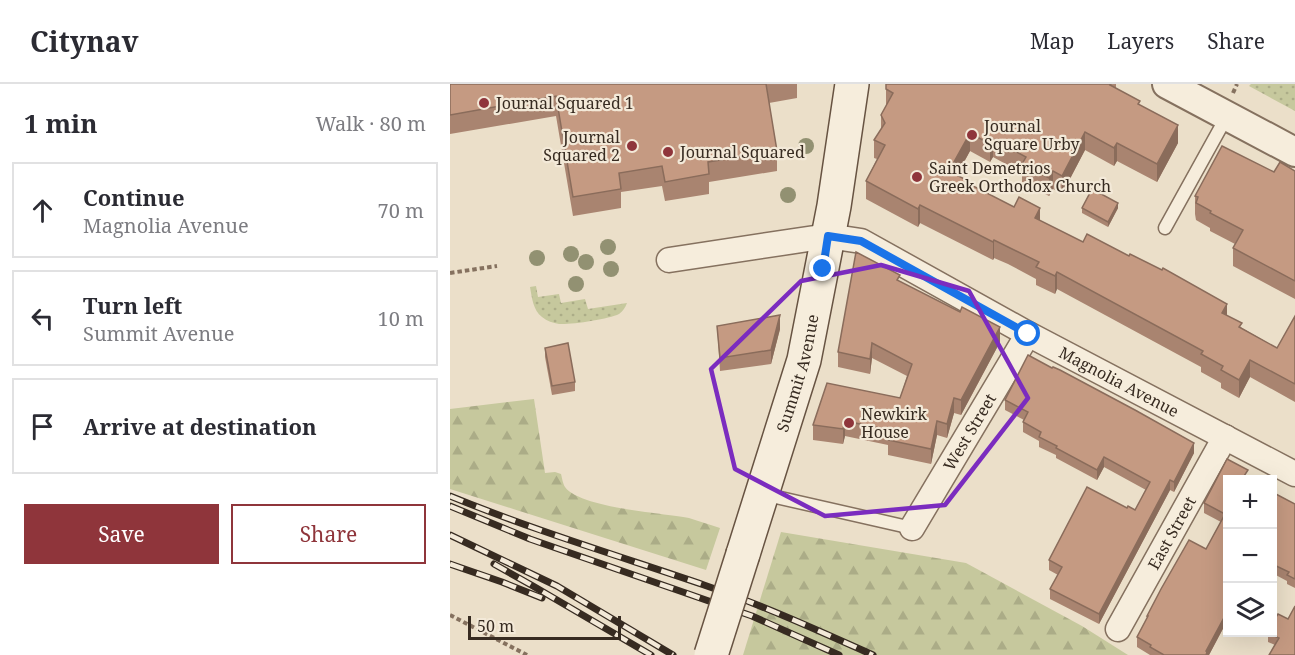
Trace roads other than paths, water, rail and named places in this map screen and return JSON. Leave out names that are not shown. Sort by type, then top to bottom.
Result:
[{"type":"main road","name":"Summit Avenue","points":[[711,655],[804,360],[820,287],[852,84]]},
{"type":"street","points":[[1167,84],[1295,152]]},
{"type":"street","name":"Magnolia Avenue","points":[[669,260],[828,236],[861,241],[1028,334],[1295,474]]},
{"type":"street","name":"West Street","points":[[912,528],[1028,334]]},
{"type":"street","name":"East Street","points":[[1118,629],[1225,437]]},
{"type":"lane","points":[[1165,228],[1227,116]]},
{"type":"lane","points":[[762,494],[912,528]]},
{"type":"railway","points":[[450,496],[544,531],[726,593],[873,655]]},
{"type":"railway","points":[[450,506],[530,539],[752,616],[839,655]]},
{"type":"railway","points":[[450,535],[557,586],[673,655]]},
{"type":"railway","points":[[450,564],[542,598]]},
{"type":"railway","points":[[494,564],[651,655]]},
{"type":"place","name":"Journal Squared 1","points":[[484,103]]},
{"type":"place","name":"Journal Square Urby","points":[[972,135]]},
{"type":"place","name":"Journal Squared 2","points":[[632,146]]},
{"type":"place","name":"Journal Squared","points":[[668,152]]},
{"type":"place","name":"Saint Demetrios Greek Orthodox Church","points":[[917,177]]},
{"type":"place","name":"Newkirk House","points":[[849,423]]}]
